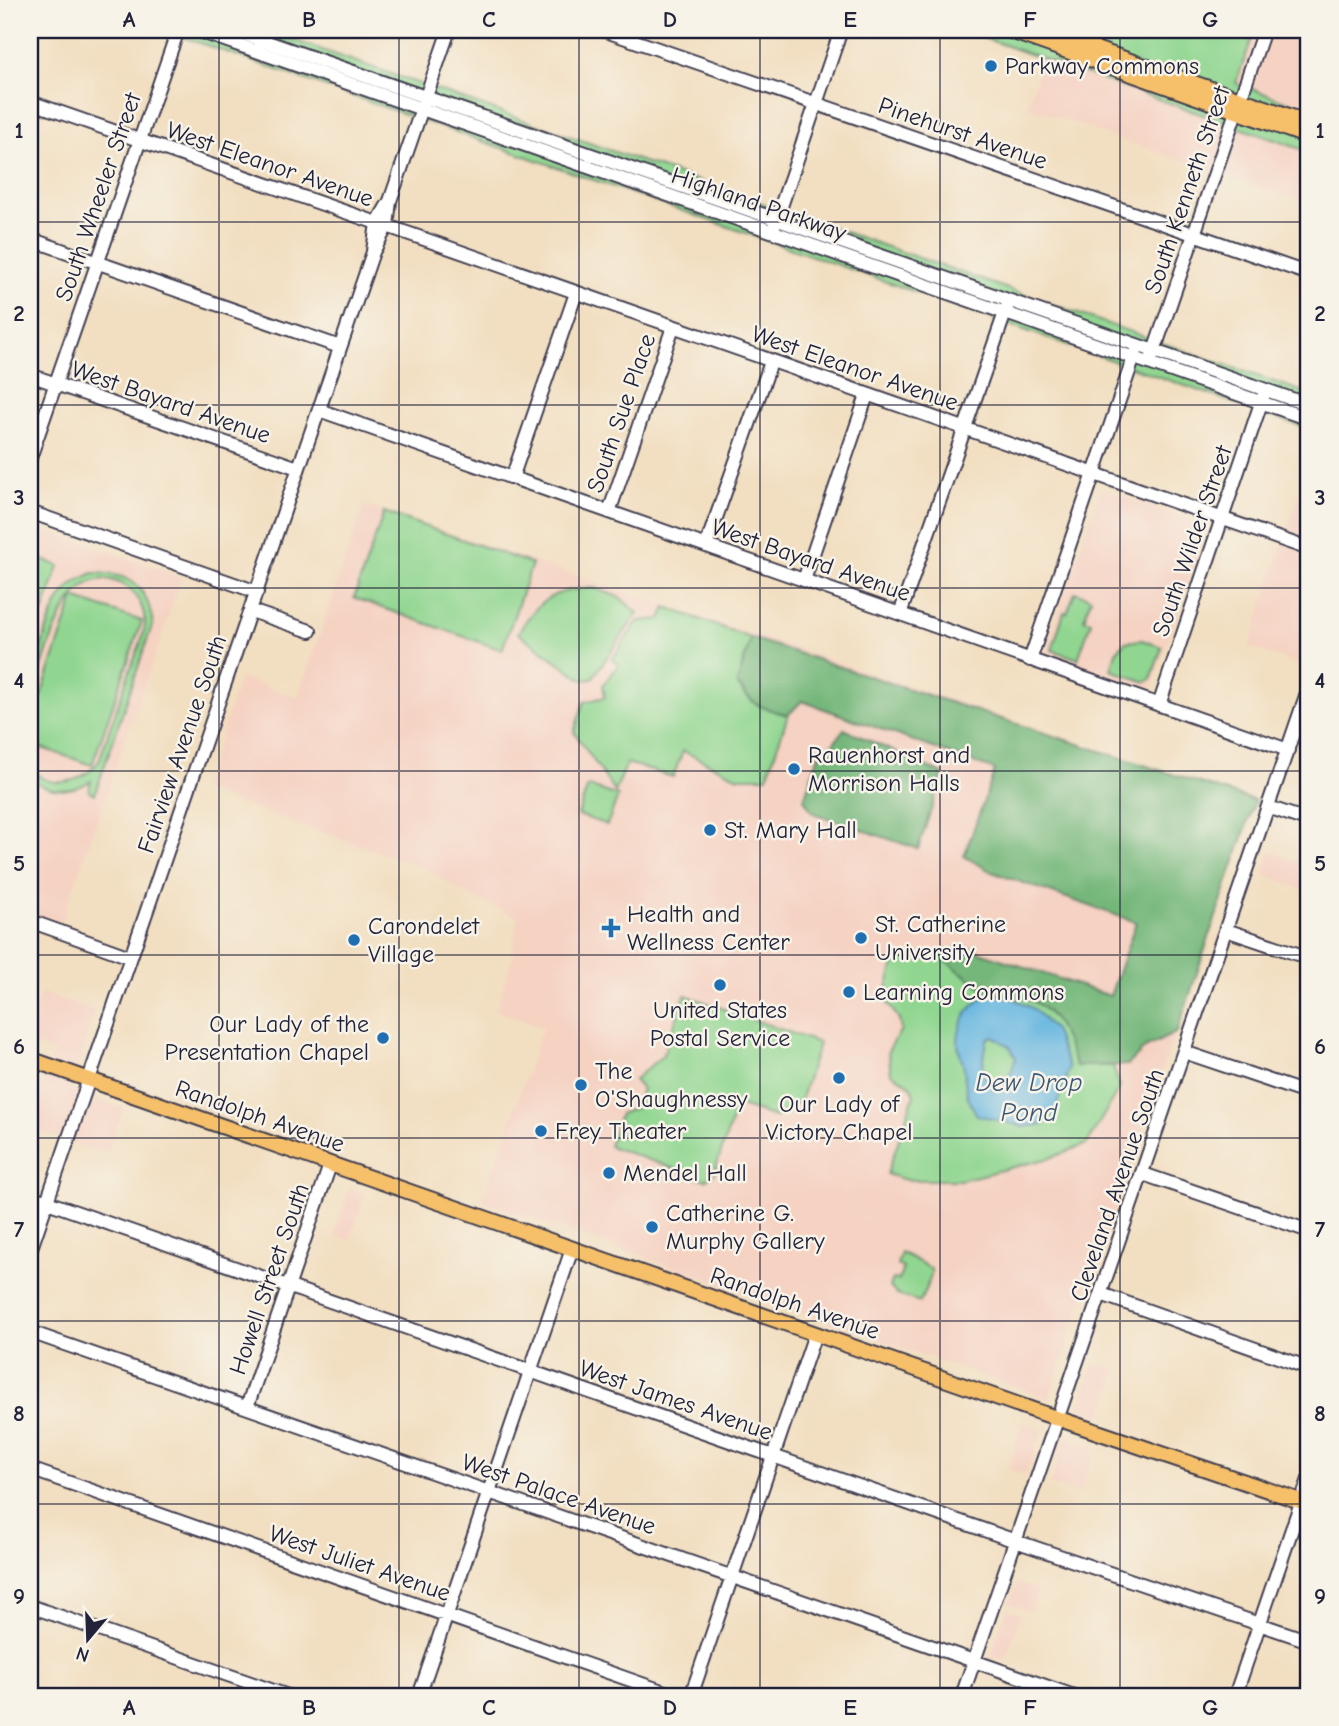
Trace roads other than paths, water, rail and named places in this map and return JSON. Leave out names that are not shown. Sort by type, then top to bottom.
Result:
[{"type":"main road","points":[[1008,30],[1238,106],[1309,123]]},
{"type":"main road","points":[[1041,30],[1238,106],[1309,137]]},
{"type":"main road","name":"Randolph Avenue","points":[[30,1059],[1305,1503]]},
{"type":"street","name":"South Wheeler Street","points":[[30,458],[178,30]]},
{"type":"street","name":"Highland Parkway","points":[[196,30],[425,103],[1136,351],[1150,363],[1264,396],[1309,405]]},
{"type":"street","name":"Highland Parkway","points":[[233,30],[425,103]]},
{"type":"street","name":"Fairview Avenue South","points":[[30,1251],[449,30]]},
{"type":"street","name":"Pinehurst Avenue","points":[[603,30],[1309,274]]},
{"type":"street","points":[[775,225],[841,30]]},
{"type":"street","name":"South Kenneth Street","points":[[1150,363],[1264,30]]},
{"type":"street","name":"West Eleanor Avenue","points":[[30,102],[1309,548]]},
{"type":"street","points":[[30,239],[340,347]]},
{"type":"street","points":[[512,478],[576,293]]},
{"type":"street","points":[[900,614],[1007,306]]},
{"type":"street","name":"South Sue Place","points":[[610,512],[673,327]]},
{"type":"street","name":"Highland Parkway","points":[[1136,351],[1155,350],[1264,396],[1309,419]]},
{"type":"street","points":[[1030,660],[1136,351]]},
{"type":"street","points":[[706,546],[771,362]]},
{"type":"street","name":"West Bayard Avenue","points":[[30,375],[298,468]]},
{"type":"street","points":[[804,580],[867,395]]},
{"type":"street","name":"South Wilder Street","points":[[1159,705],[1264,396]]},
{"type":"street","name":"West Bayard Avenue","points":[[319,410],[1288,750]]},
{"type":"street","points":[[30,512],[257,592]]},
{"type":"street","points":[[251,611],[310,631]]},
{"type":"street","name":"Cleveland Avenue South","points":[[962,1696],[1309,687]]},
{"type":"street","points":[[1268,807],[1309,821]]},
{"type":"street","points":[[30,921],[130,957]]},
{"type":"street","points":[[1226,930],[1309,958]]},
{"type":"street","points":[[1184,1052],[1309,1094]]},
{"type":"street","name":"Howell Street South","points":[[247,1407],[330,1164]]},
{"type":"street","points":[[1143,1174],[1309,1231]]},
{"type":"street","name":"West James Avenue","points":[[30,1196],[1015,1541],[1309,1640]]},
{"type":"street","points":[[419,1696],[572,1249]]},
{"type":"street","points":[[1101,1294],[1309,1368]]},
{"type":"street","name":"West Palace Avenue","points":[[30,1332],[1073,1696]]},
{"type":"street","points":[[691,1696],[815,1334]]},
{"type":"street","name":"West Juliet Avenue","points":[[30,1469],[676,1696]]},
{"type":"street","points":[[1235,1696],[1305,1503],[1309,1479]]},
{"type":"street","points":[[30,1606],[288,1696]]},
{"type":"water","name":"Dew Drop Pond","points":[[991,994],[1013,998],[1034,1009],[1054,1030],[1069,1068],[1056,1110],[1043,1124],[1024,1127],[977,1115],[970,1103],[958,1048],[959,1033],[967,1012]],"holes":[[[993,1036],[1010,1047],[1016,1057],[1011,1072],[998,1088],[987,1081],[983,1065],[987,1039]]]},
{"type":"place","name":"Parkway Commons","points":[[991,66]]},
{"type":"place","name":"Rauenhorst and Morrison Halls","points":[[794,769]]},
{"type":"place","name":"St. Mary Hall","points":[[710,830]]},
{"type":"place","name":"Health and Wellness Center","points":[[611,928]]},
{"type":"place","name":"St. Catherine University","points":[[861,938]]},
{"type":"place","name":"Carondelet Village","points":[[354,940]]},
{"type":"place","name":"United States Postal Service","points":[[720,985]]},
{"type":"place","name":"Learning Commons","points":[[849,992]]},
{"type":"place","name":"Our Lady of the Presentation Chapel","points":[[383,1038]]},
{"type":"place","name":"Our Lady of Victory Chapel","points":[[839,1078]]},
{"type":"place","name":"The O'Shaughnessy","points":[[581,1085]]},
{"type":"place","name":"Frey Theater","points":[[541,1131]]},
{"type":"place","name":"Mendel Hall","points":[[609,1173]]},
{"type":"place","name":"Catherine G. Murphy Gallery","points":[[652,1227]]}]
